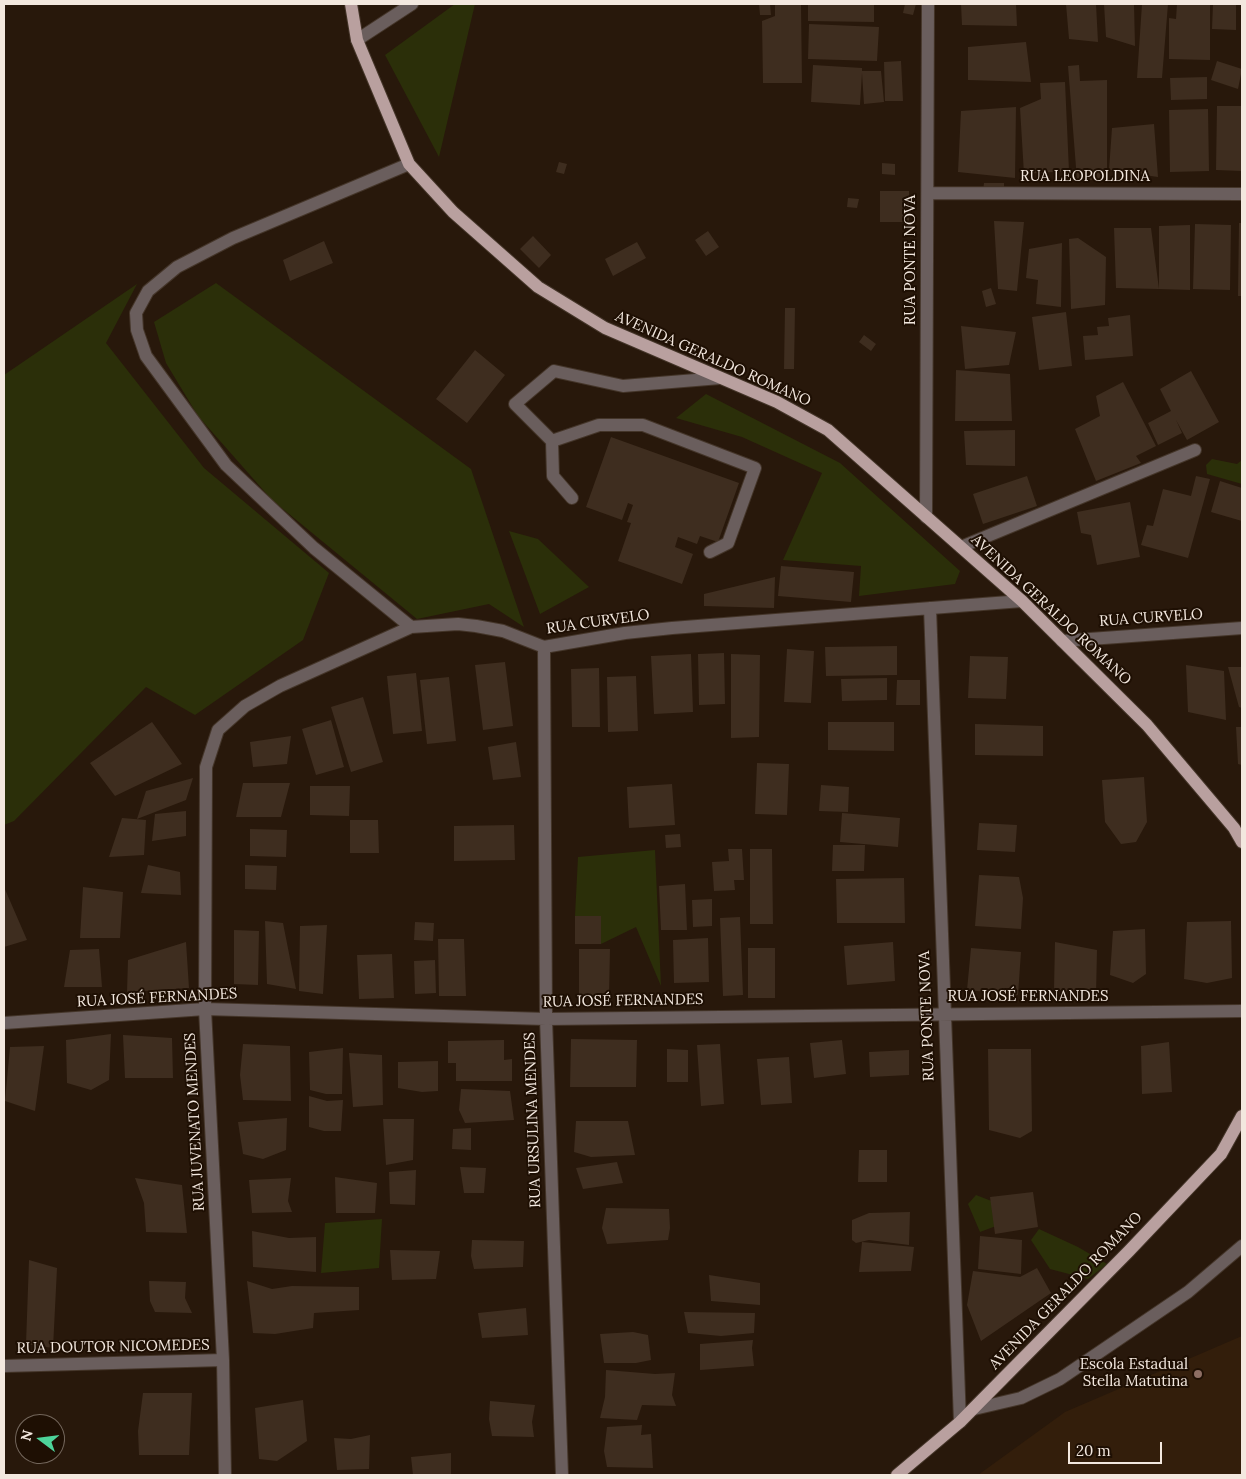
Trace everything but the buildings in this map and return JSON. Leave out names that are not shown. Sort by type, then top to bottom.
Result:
[{"type":"main road","name":"AVENIDA GERALDO ROMANO","points":[[351,4],[357,40],[409,164],[453,212],[538,288],[605,328],[777,402],[828,430],[1022,601],[1148,725],[1234,828],[1242,842]]},
{"type":"main road","name":"AVENIDA GERALDO ROMANO","points":[[898,1475],[974,1409],[1130,1251],[1221,1154],[1242,1116]]},
{"type":"street","points":[[357,40],[412,4]]},
{"type":"street","name":"RUA PONTE NOVA","points":[[926,517],[928,4]]},
{"type":"street","points":[[409,164],[233,238],[177,267],[148,291],[136,312],[137,330],[146,356],[226,465],[314,548],[411,627]]},
{"type":"street","name":"RUA LEOPOLDINA","points":[[928,193],[1242,194]]},
{"type":"street","points":[[572,498],[553,476],[552,440],[515,404],[554,372],[623,386],[720,378]]},
{"type":"street","points":[[552,440],[599,425],[643,425],[755,468],[728,543],[710,552]]},
{"type":"street","points":[[960,547],[1195,450]]},
{"type":"street","name":"RUA CURVELO","points":[[206,767],[218,730],[245,706],[280,686],[411,627],[458,624],[476,626],[503,631],[544,647],[672,628],[1022,601]]},
{"type":"street","name":"RUA PONTE NOVA","points":[[930,608],[943,1013],[960,1422]]},
{"type":"street","name":"RUA CURVELO","points":[[1062,641],[1242,628]]},
{"type":"street","name":"RUA URSULINA MENDES","points":[[544,647],[546,1019],[562,1474]]},
{"type":"street","name":"RUA JUVENATO MENDES","points":[[206,767],[205,1009],[223,1360],[225,1475]]},
{"type":"street","name":"RUA JOSÉ FERNANDES","points":[[4,1023],[205,1009],[546,1019],[943,1013],[1242,1012]]},
{"type":"street","points":[[974,1409],[1021,1398],[1060,1379],[1188,1292],[1242,1246]]},
{"type":"street","name":"RUA DOUTOR NICOMEDES","points":[[4,1366],[223,1360]]},
{"type":"shaded area","name":"Escola Estadual Stella Matutina","points":[[1242,1336],[1242,1475],[978,1475],[1065,1412]]},
{"type":"green space","points":[[455,4],[475,4],[439,157],[385,55]]},
{"type":"green space","points":[[216,283],[471,469],[524,627],[489,604],[417,619],[272,500],[198,416],[166,363],[154,322]]},
{"type":"green space","points":[[137,284],[106,343],[204,468],[329,573],[303,640],[195,715],[146,687],[14,821],[4,825],[4,375]]},
{"type":"green space","points":[[706,394],[840,463],[960,571],[955,584],[859,596],[861,566],[783,560],[822,473],[742,437],[676,418]]},
{"type":"green space","points":[[1212,459],[1237,464],[1242,460],[1242,484],[1207,474],[1206,465]]},
{"type":"green space","points":[[509,531],[538,539],[589,587],[540,614]]},
{"type":"green space","points":[[655,850],[661,986],[636,927],[601,944],[601,916],[575,916],[578,857]]},
{"type":"green space","points":[[976,1195],[994,1202],[996,1226],[980,1232],[968,1204]]},
{"type":"green space","points":[[382,1219],[379,1268],[321,1273],[325,1223]]},
{"type":"green space","points":[[1039,1229],[1078,1247],[1107,1264],[1088,1279],[1050,1269],[1031,1240]]},
{"type":"place","name":"Escola Estadual Stella Matutina","points":[[1198,1374]]}]
